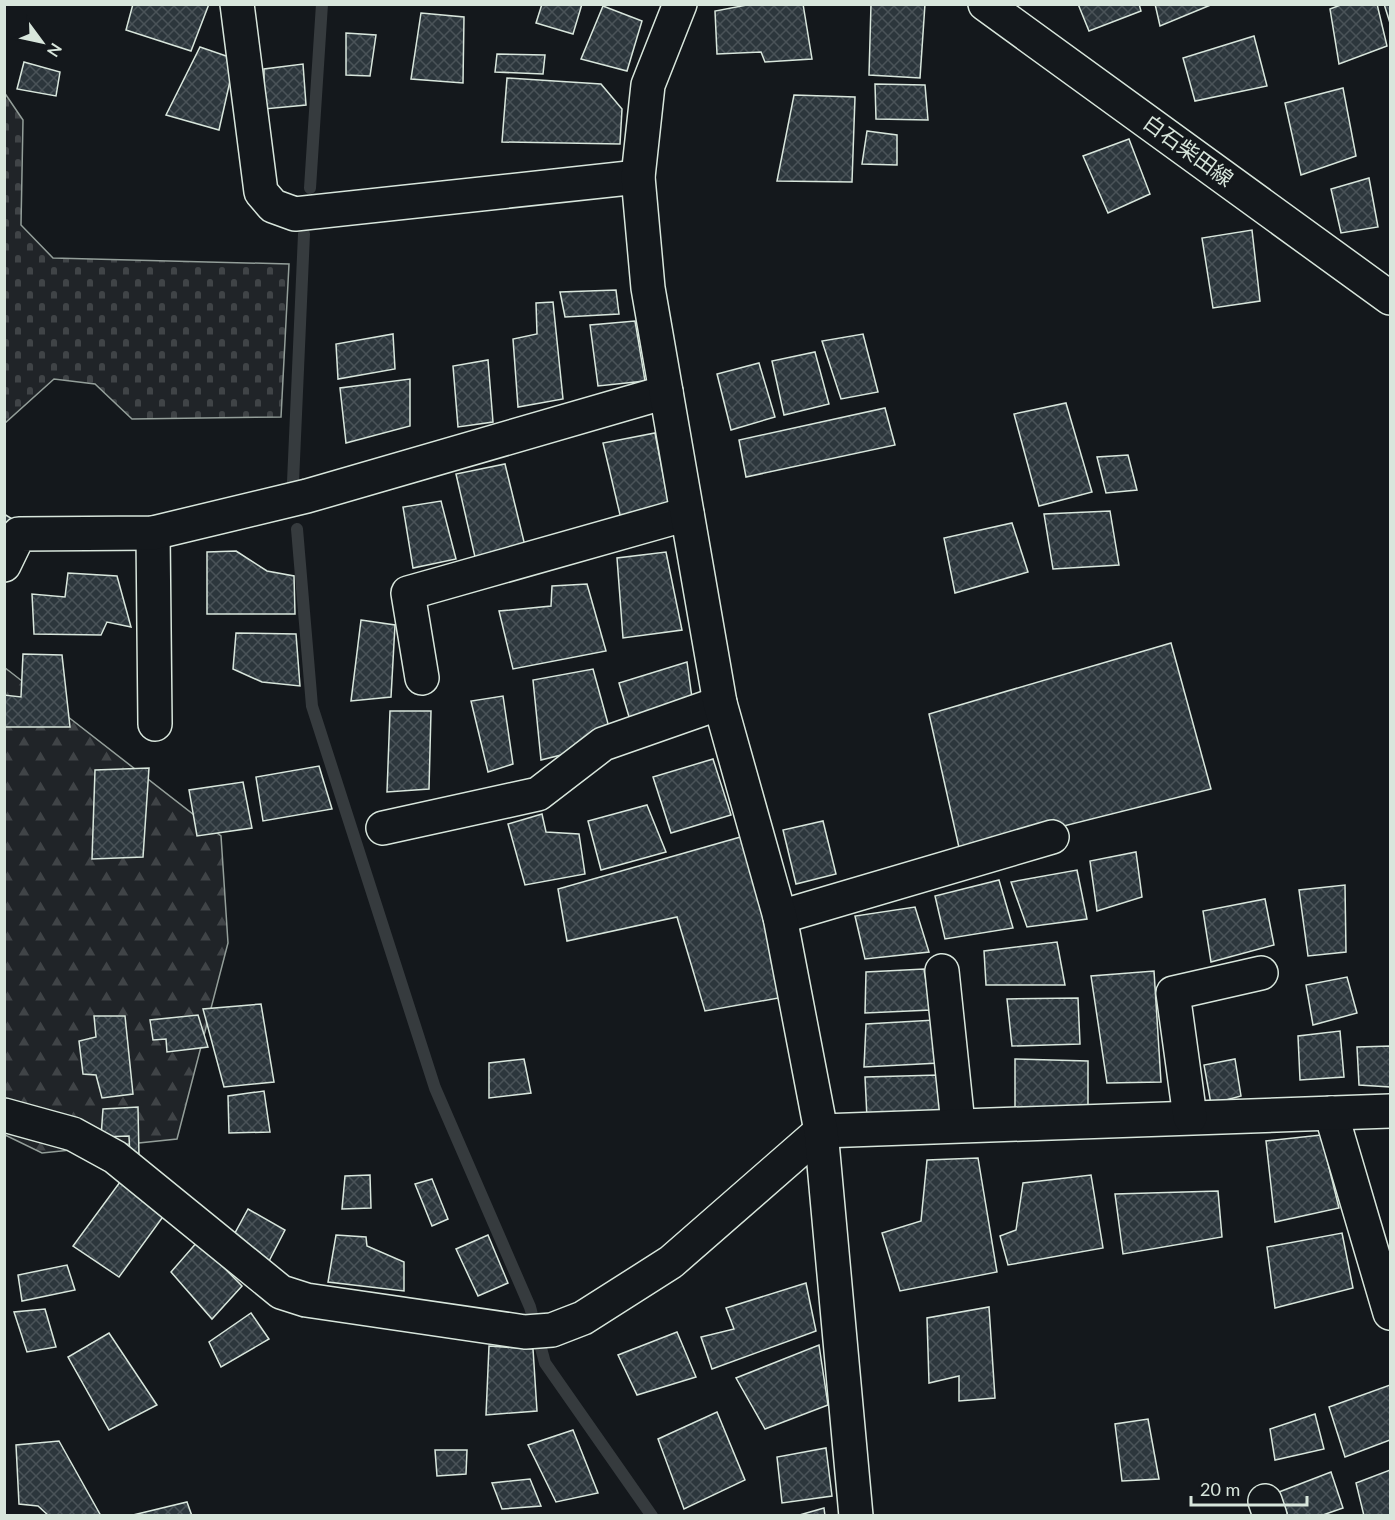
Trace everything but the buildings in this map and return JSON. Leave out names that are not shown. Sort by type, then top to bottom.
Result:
[{"type":"street","points":[[237,4],[261,192],[273,206],[295,214],[638,177]]},
{"type":"street","points":[[680,4],[648,85],[638,177],[648,288],[720,703],[780,917],[820,1131],[856,1515]]},
{"type":"street","name":"白石柴田線","points":[[985,4],[1390,298]]},
{"type":"street","points":[[4,565],[19,534],[153,534],[307,496],[666,392]]},
{"type":"street","points":[[422,678],[408,593],[687,514]]},
{"type":"street","points":[[153,534],[155,724]]},
{"type":"street","points":[[383,828],[538,794],[603,744],[720,703]]},
{"type":"street","points":[[780,917],[1052,837]]},
{"type":"street","points":[[942,971],[958,1125]]},
{"type":"street","points":[[1190,1117],[1173,993],[1261,973]]},
{"type":"street","points":[[4,1115],[73,1134],[115,1157],[281,1292],[306,1300],[538,1331],[583,1318],[671,1262],[820,1131],[1390,1111]]},
{"type":"street","points":[[1331,1113],[1390,1313]]},
{"type":"green space","points":[[4,92],[23,120],[21,225],[53,258],[289,264],[281,417],[132,419],[95,384],[54,379],[5,423]]},
{"type":"green space","points":[[4,667],[221,836],[228,943],[177,1139],[42,1153],[5,1135]]},
{"type":"waterway","points":[[310,188],[322,4]]},
{"type":"waterway","points":[[293,482],[304,234]]},
{"type":"waterway","points":[[297,529],[312,706],[435,1088],[530,1307],[545,1363],[652,1516]]}]
